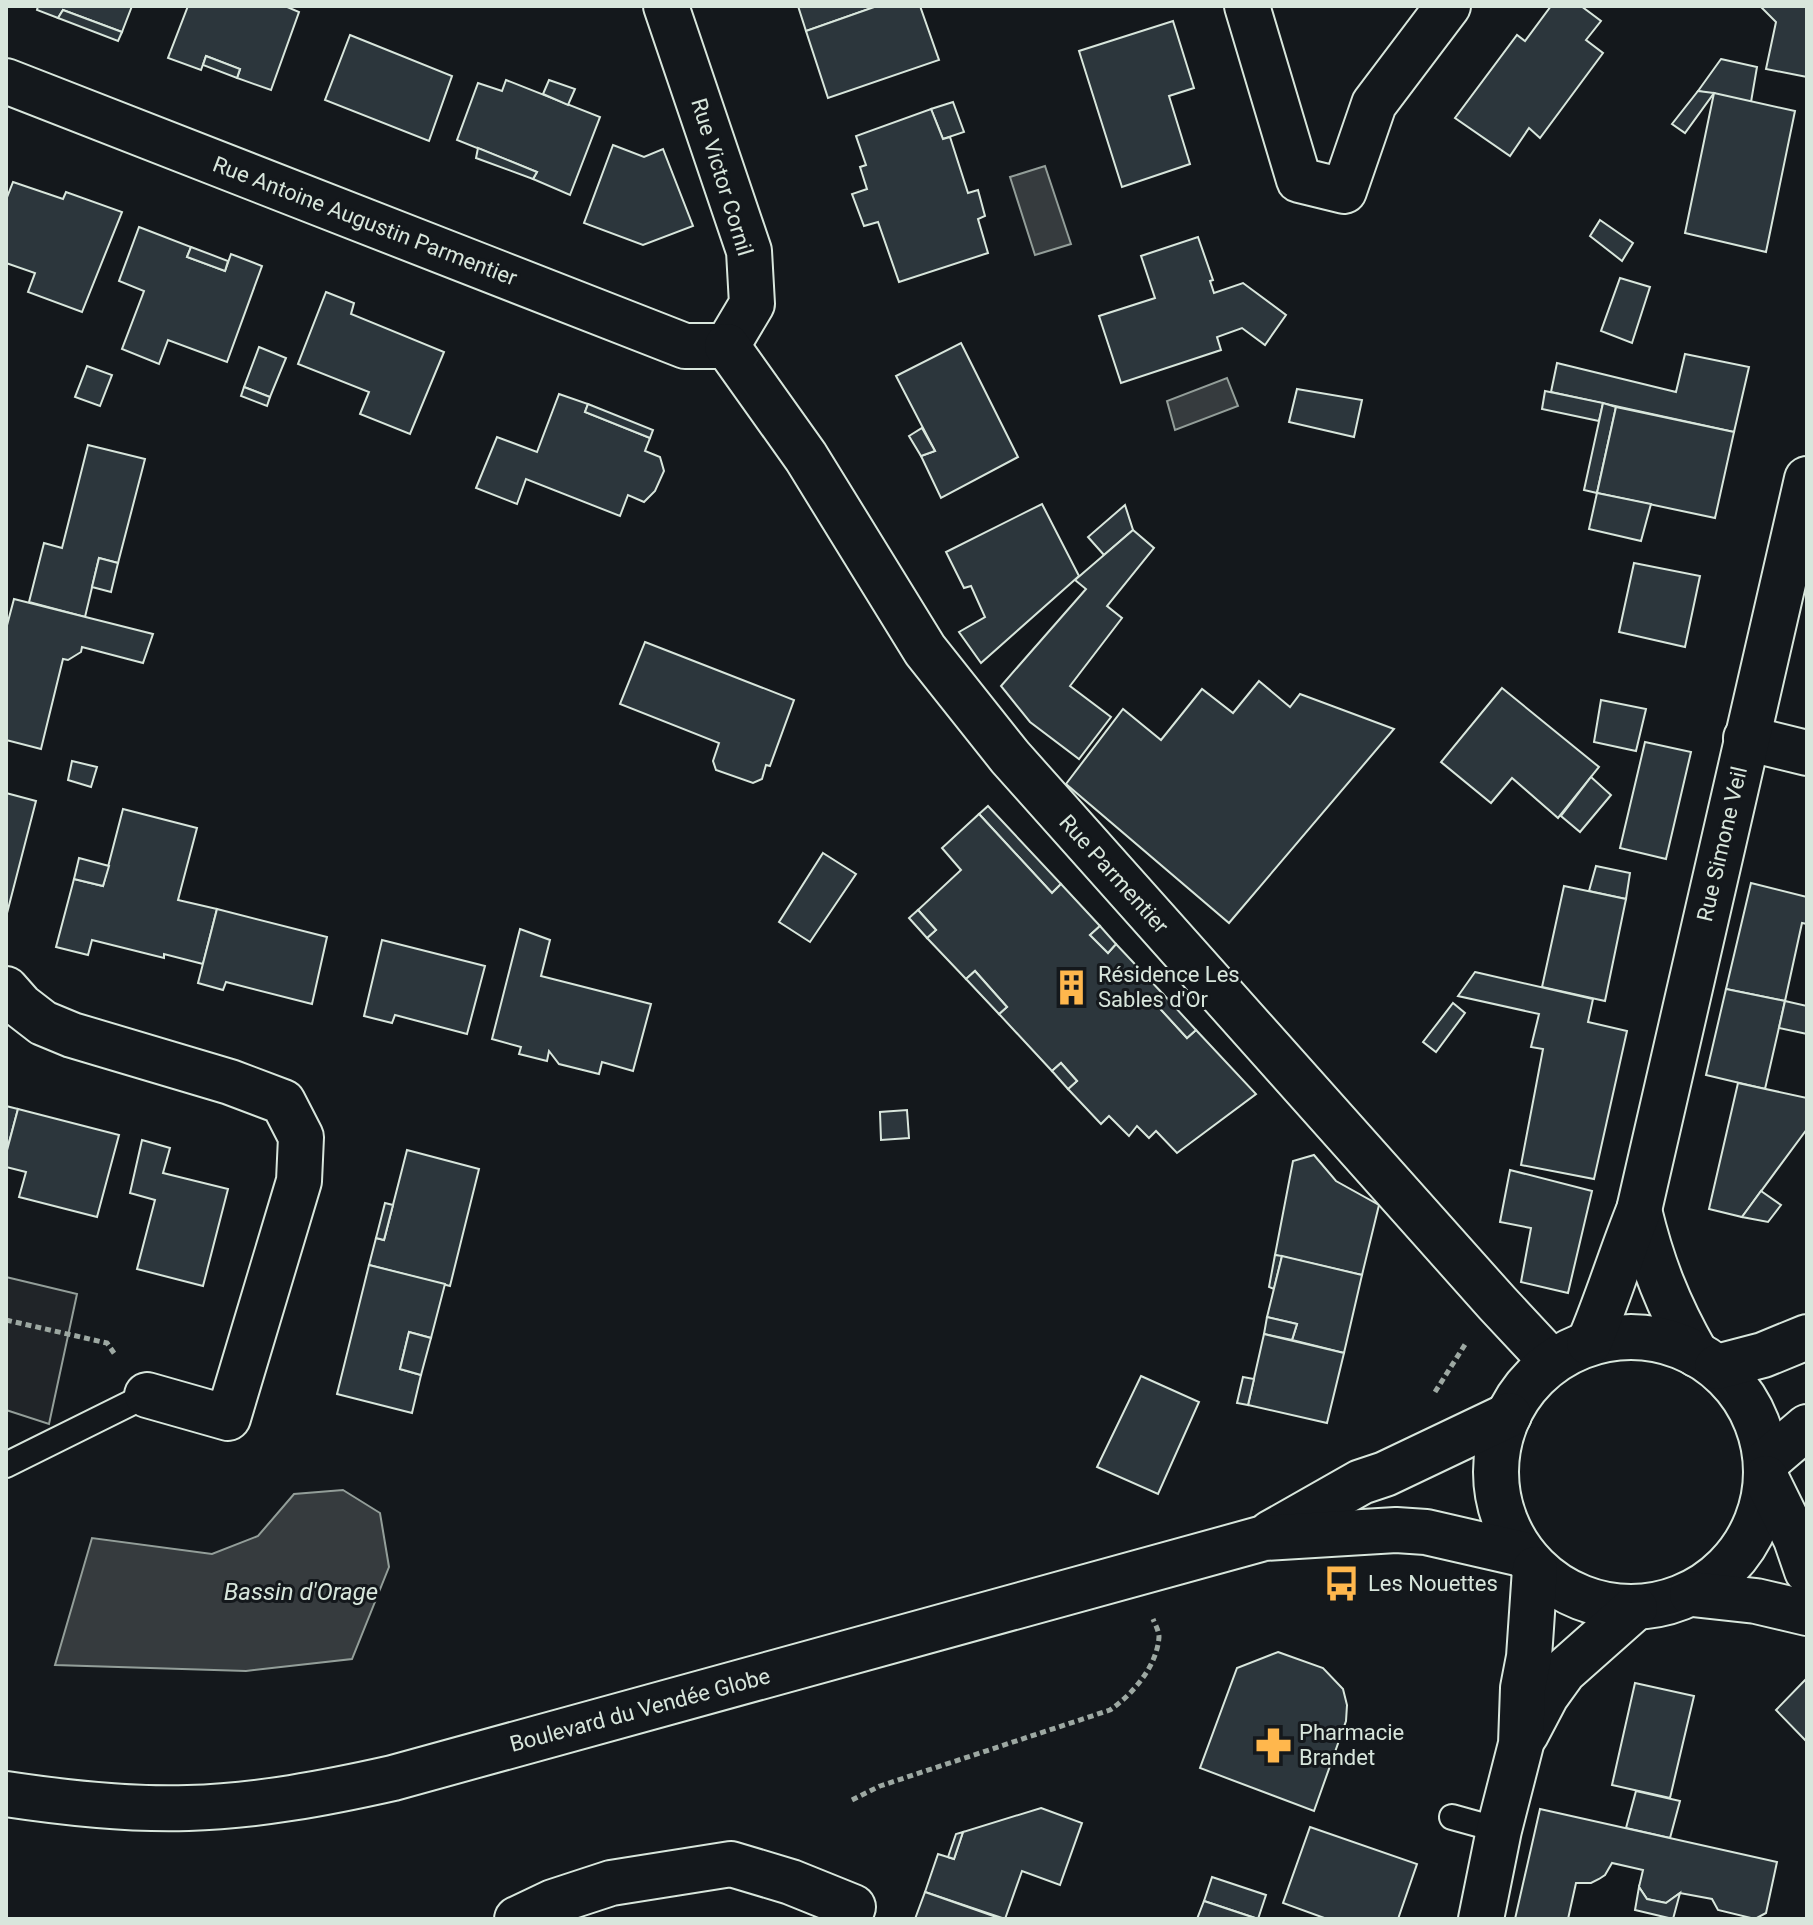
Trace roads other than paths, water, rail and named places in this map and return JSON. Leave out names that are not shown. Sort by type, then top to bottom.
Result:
[{"type":"main road","name":"Rue Victor Cornil","points":[[666,6],[749,251],[752,304],[727,346]]},
{"type":"main road","points":[[1247,6],[1299,180],[1344,191],[1374,104],[1448,6]]},
{"type":"main road","name":"Rue Antoine Augustin Parmentier","points":[[6,81],[685,346],[727,346]]},
{"type":"main road","name":"Rue Parmentier","points":[[727,346],[806,457],[925,650],[1010,757],[1352,1141],[1570,1352]]},
{"type":"main road","name":"Rue Simone Veil","points":[[1570,1352],[1610,1293],[1639,1210],[1807,479]]},
{"type":"main road","points":[[1746,738],[1807,753]]},
{"type":"main road","points":[[6,989],[43,1023],[72,1035],[230,1082],[283,1102],[301,1137],[299,1181],[228,1418],[147,1395]]},
{"type":"main road","name":"Rue Simone Veil","points":[[1639,1210],[1659,1279],[1673,1313],[1706,1360]]},
{"type":"main road","points":[[1807,1427],[1766,1470],[1756,1525],[1730,1565],[1692,1594],[1664,1604],[1635,1608],[1598,1604],[1564,1591],[1529,1561],[1500,1510],[1496,1462],[1509,1415],[1527,1386],[1570,1352],[1625,1337],[1662,1340],[1706,1360],[1742,1394],[1758,1427],[1766,1470],[1807,1571]]},
{"type":"main road","points":[[1706,1360],[1763,1355],[1807,1337]]},
{"type":"main road","name":"Boulevard du Vendée Globe","points":[[1264,1538],[1361,1482],[1411,1462],[1509,1415]]},
{"type":"main road","name":"Boulevard du Vendée Globe","points":[[6,1794],[120,1807],[187,1808],[256,1803],[325,1793],[409,1774],[1264,1538],[1396,1530],[1426,1532],[1529,1561]]},
{"type":"main road","points":[[1481,1919],[1521,1744],[1523,1688],[1529,1657],[1529,1561]]},
{"type":"main road","points":[[1692,1594],[1756,1601],[1807,1613]]},
{"type":"main road","points":[[1521,1744],[1546,1696],[1564,1671],[1635,1608]]},
{"type":"main road","points":[[517,1919],[553,1902],[611,1883],[731,1864],[791,1882],[853,1907],[848,1919]]},
{"type":"lane","points":[[6,1465],[147,1395]]},
{"type":"lane","points":[[1452,1817],[1499,1830]]},
{"type":"water","points":[[1045,166],[1071,244],[1035,255],[1010,177]]},
{"type":"water","points":[[1227,378],[1238,406],[1175,430],[1167,401]]},
{"type":"water","name":"Bassin d'Orage","points":[[343,1490],[380,1513],[389,1567],[352,1659],[246,1671],[55,1665],[92,1538],[212,1554],[258,1536],[294,1494]]},
{"type":"place","name":"Résidence Les Sables d'Or","points":[[1072,987]]},
{"type":"place","name":"Les Nouettes","points":[[1342,1583]]},
{"type":"place","name":"Pharmacie Brandet","points":[[1273,1745]]}]
